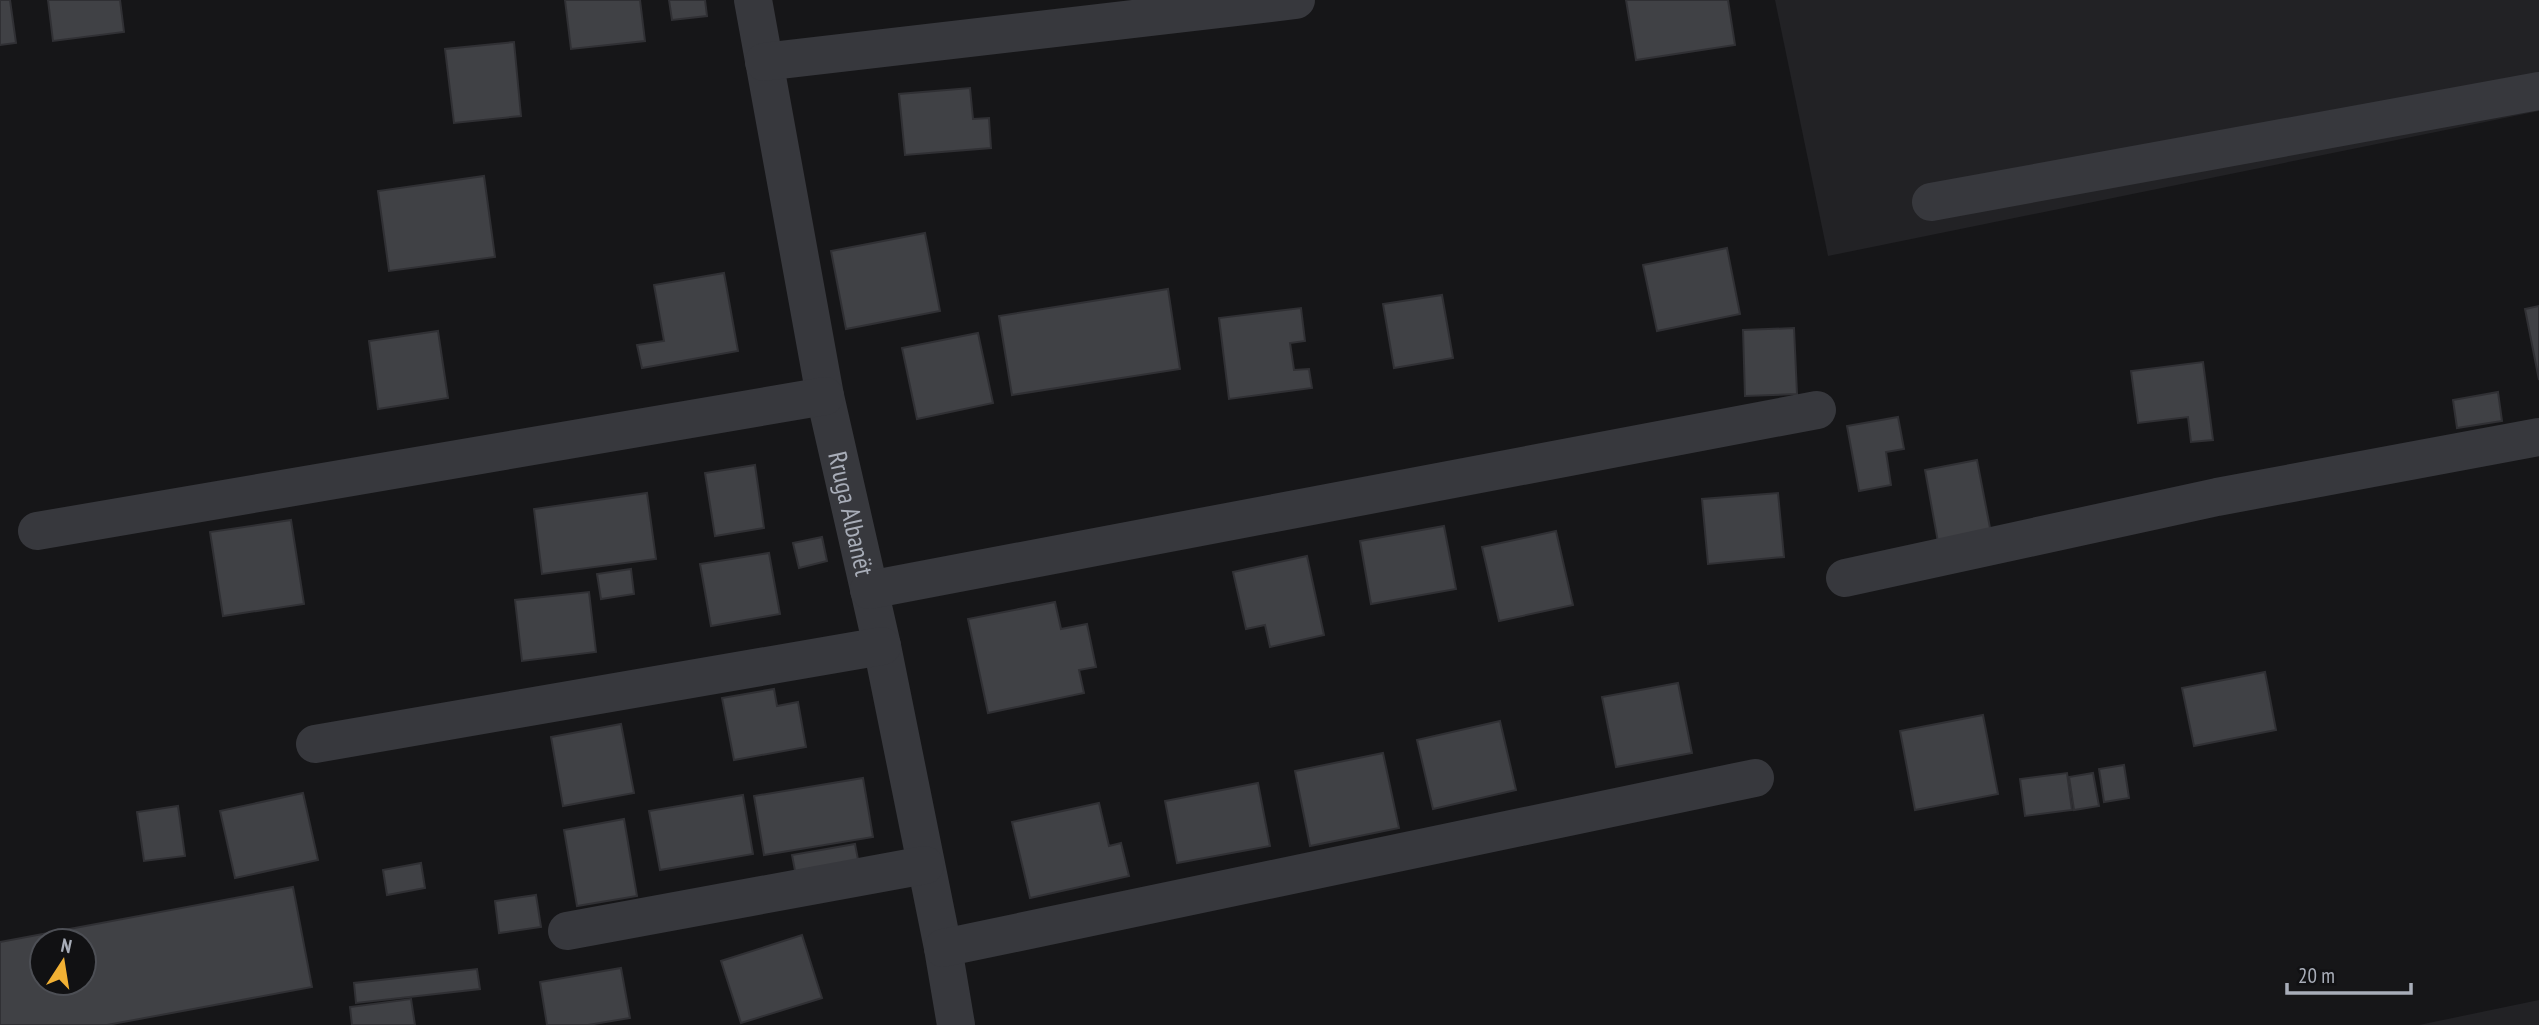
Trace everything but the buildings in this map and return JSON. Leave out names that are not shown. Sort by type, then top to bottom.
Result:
[{"type":"street","name":"Rruga Albanët","points":[[752,0],[825,396],[883,646],[956,1025]]},
{"type":"street","points":[[764,62],[1296,0]]},
{"type":"street","points":[[1931,202],[2539,91]]},
{"type":"street","points":[[37,531],[825,396]]},
{"type":"street","points":[[869,590],[1817,410]]},
{"type":"street","points":[[1845,578],[2217,497],[2539,437]]},
{"type":"street","points":[[315,744],[883,646]]},
{"type":"street","points":[[943,948],[1755,778]]},
{"type":"street","points":[[567,932],[925,865]]},
{"type":"shaded area","points":[[1775,0],[2539,0],[2539,111],[1828,256]]},
{"type":"shaded area","points":[[2539,1000],[2539,1025],[2419,1025]]}]
